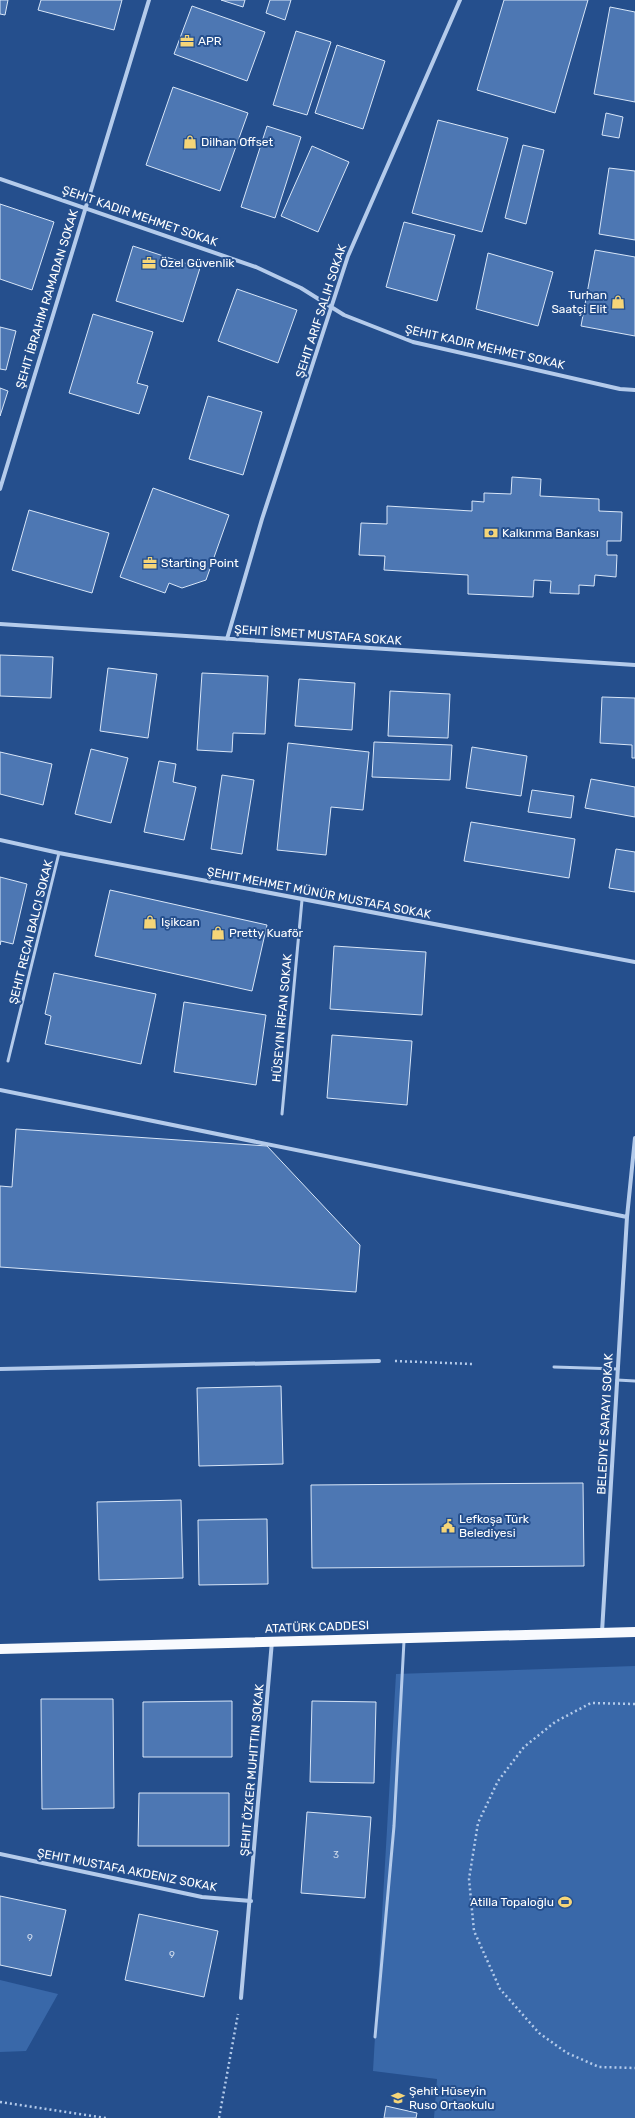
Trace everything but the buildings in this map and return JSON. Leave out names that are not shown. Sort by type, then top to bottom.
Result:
[{"type":"main road","name":"ATATÜRK CADDESI","points":[[0,1649],[635,1632]]},
{"type":"street","name":"ŞEHIT İBRAHIM RAMADAN SOKAK","points":[[0,489],[149,0]]},
{"type":"street","name":"ŞEHIT ARIF SALIH SOKAK","points":[[227,639],[262,519],[348,256],[460,0]]},
{"type":"street","name":"ŞEHIT KADIR MEHMET SOKAK","points":[[0,178],[256,266],[295,285],[344,315],[413,342],[620,389],[635,390]]},
{"type":"street","name":"ŞEHIT İSMET MUSTAFA SOKAK","points":[[0,624],[635,665]]},
{"type":"street","name":"ŞEHIT MEHMET MÜNÜR MUSTAFA SOKAK","points":[[0,840],[59,854],[635,962]]},
{"type":"street","points":[[0,1090],[627,1217]]},
{"type":"street","points":[[602,1632],[627,1217],[635,1138]]},
{"type":"street","points":[[0,1369],[379,1361]]},
{"type":"street","name":"ŞEHIT ÖZKER MUHITTIN SOKAK","points":[[241,1998],[251,1901],[272,1641]]},
{"type":"street","name":"ŞEHIT MUSTAFA AKDENIZ SOKAK","points":[[0,1854],[202,1897],[251,1901]]},
{"type":"lane","points":[[8,1061],[59,854]]},
{"type":"lane","name":"HÜSEYIN İRFAN SOKAK","points":[[282,1114],[302,900]]},
{"type":"lane","points":[[554,1367],[618,1369]]},
{"type":"lane","points":[[617,1380],[635,1381]]},
{"type":"lane","points":[[375,2037],[394,1826],[404,1637]]},
{"type":"path","points":[[379,1361],[473,1364]]},
{"type":"path","points":[[635,1704],[591,1703],[555,1722],[524,1747],[498,1781],[478,1823],[469,1879],[474,1931],[500,1989],[539,2033],[567,2052],[599,2067],[635,2068]]},
{"type":"path","points":[[219,2118],[241,1998]]},
{"type":"path","points":[[0,2102],[106,2118]]},
{"type":"shaded area","points":[[635,1666],[635,2118],[434,2118],[437,2079],[373,2071],[396,1674]]},
{"type":"shaded area","points":[[0,1980],[58,1994],[26,2051],[0,2052]]},
{"type":"place","name":"APR","points":[[187,41]]},
{"type":"place","name":"Dilhan Offset","points":[[190,142]]},
{"type":"place","name":"Özel Güvenlik","points":[[149,263]]},
{"type":"place","name":"Turhan Saatçi Elit","points":[[618,302]]},
{"type":"place","name":"Kalkınma Bankası","points":[[491,533]]},
{"type":"place","name":"Starting Point","points":[[150,563]]},
{"type":"place","name":"Işikcan","points":[[150,922]]},
{"type":"place","name":"Pretty Kuaför","points":[[218,933]]},
{"type":"place","name":"Lefkoşa Türk Belediyesi","points":[[448,1526]]},
{"type":"place","name":"Atilla Topaloğlu","points":[[565,1902]]},
{"type":"place","name":"Şehit Hüseyin Ruso Ortaokulu","points":[[398,2098]]}]
